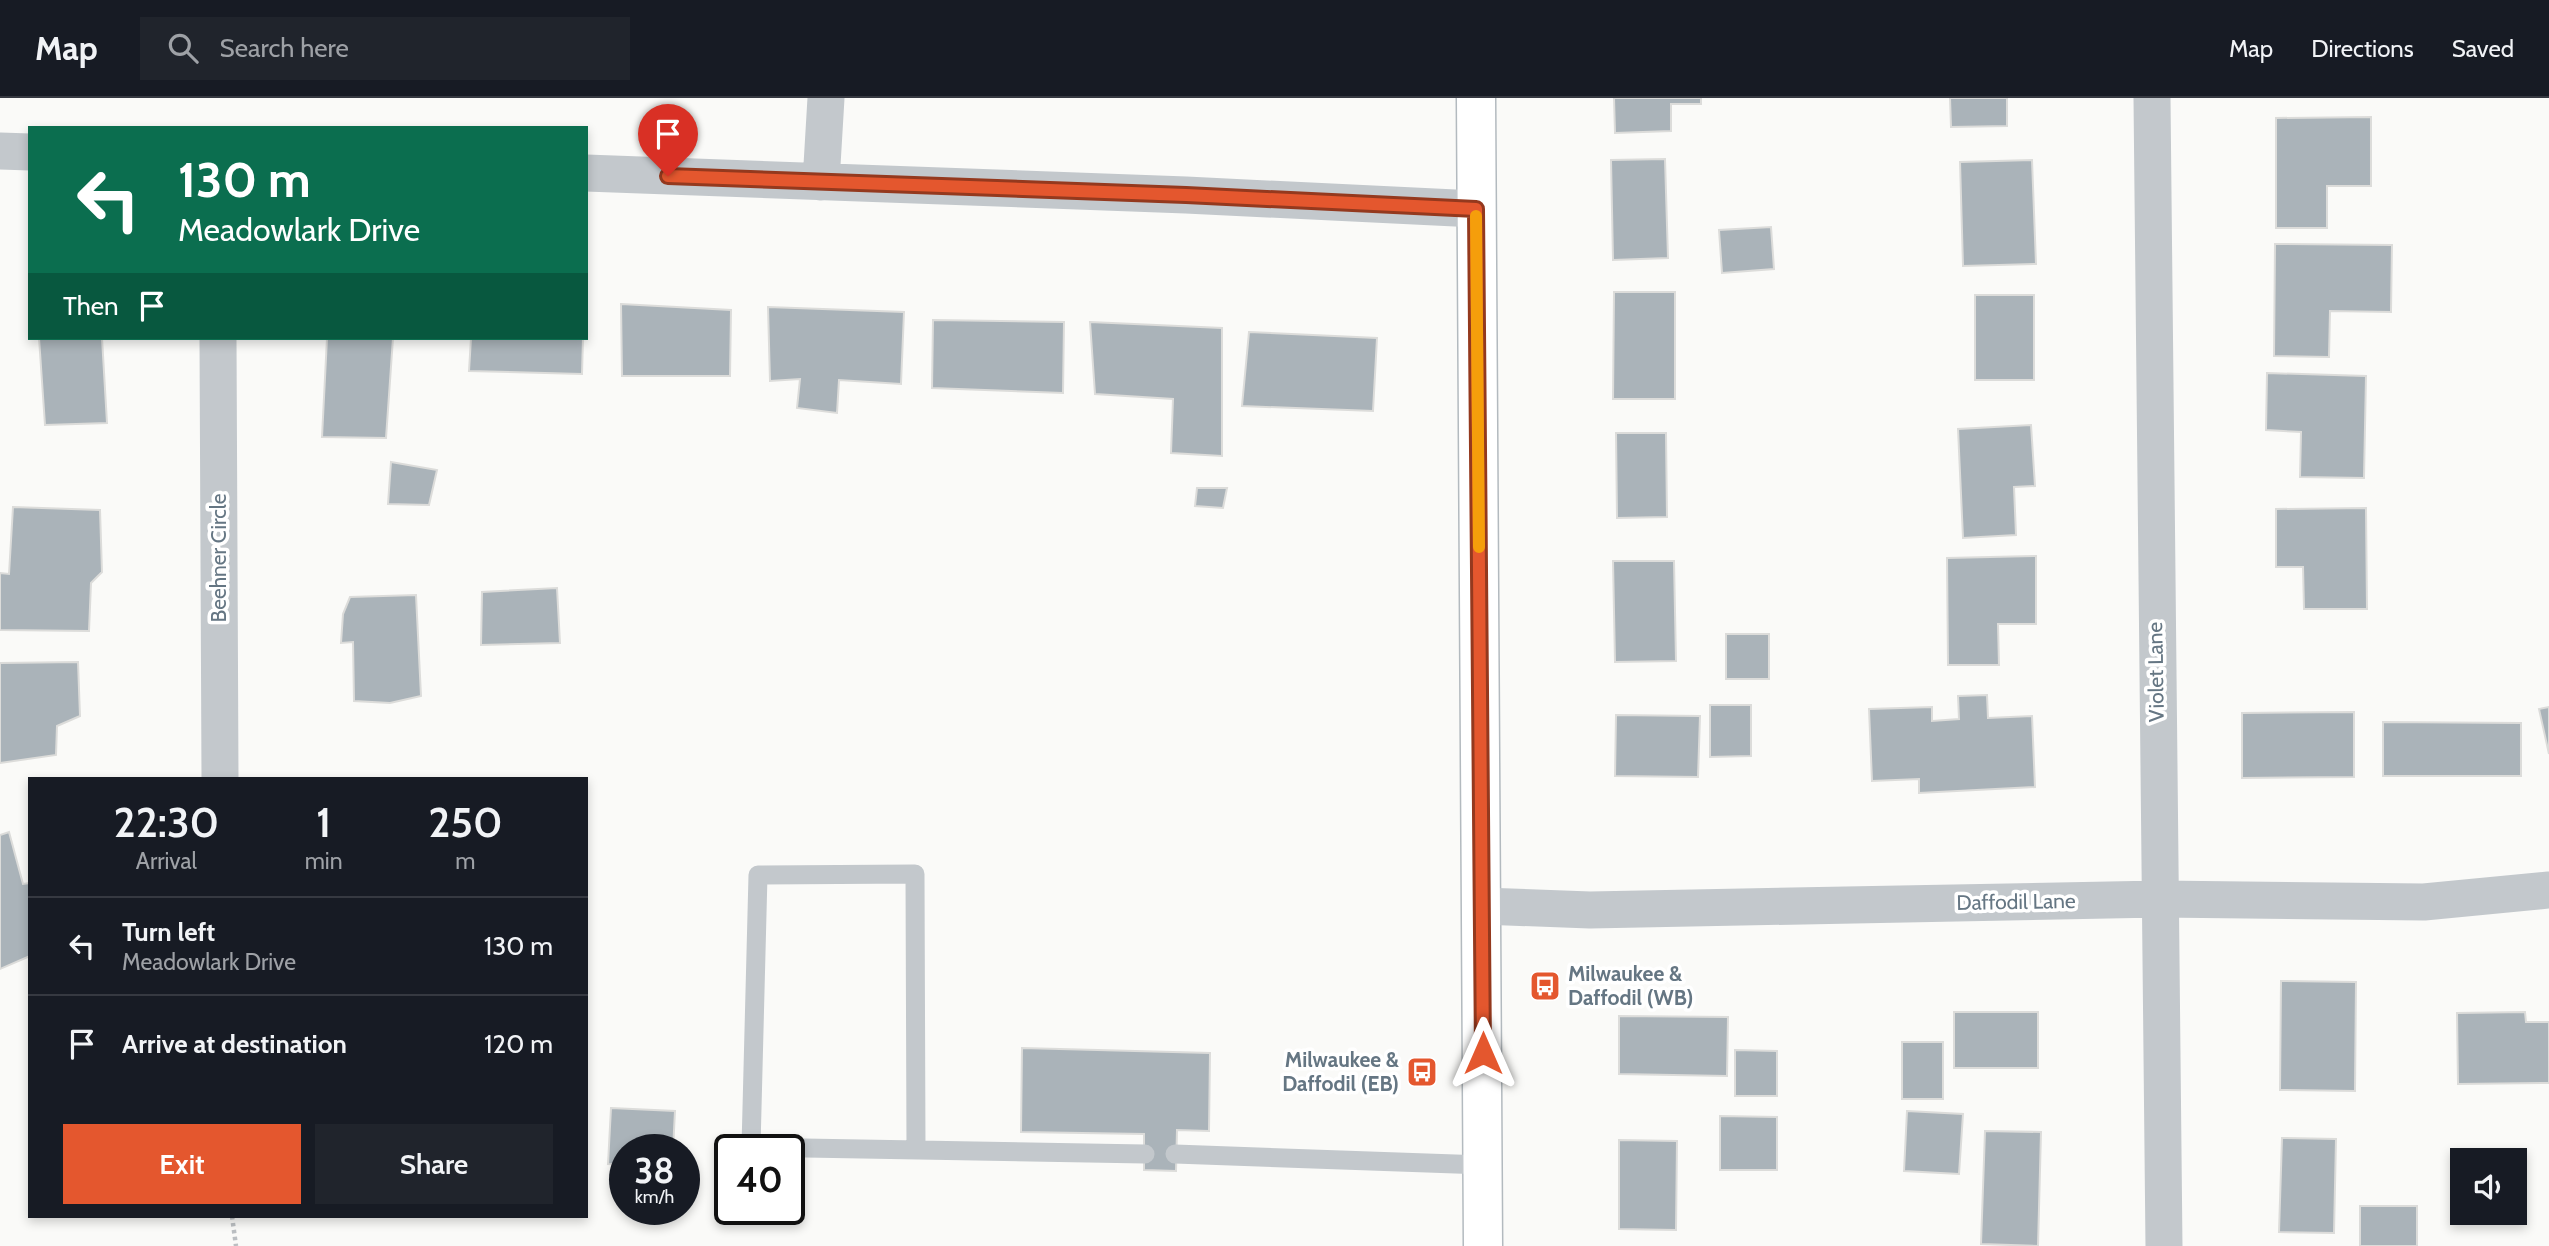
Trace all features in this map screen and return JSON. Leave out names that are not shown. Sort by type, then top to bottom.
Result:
[{"type":"street","points":[[821,182],[825,98]]},
{"type":"street","points":[[1476,98],[1483,1246]]},
{"type":"street","name":"Violet Lane","points":[[2152,98],[2164,1246]]},
{"type":"street","points":[[0,151],[28,152]]},
{"type":"street","points":[[588,173],[1186,195],[1476,209]]},
{"type":"street","name":"Beehner Circle","points":[[218,340],[220,777]]},
{"type":"street","name":"Daffodil Lane","points":[[1482,906],[1579,910],[2160,899],[2424,902],[2549,890]]},
{"type":"lane","points":[[916,1150],[915,874],[758,876],[751,1147],[916,1150],[1145,1154]]},
{"type":"lane","points":[[1175,1154],[1484,1165]]},
{"type":"path","points":[[232,1218],[236,1246]]},
{"type":"building","points":[[1614,98],[1701,98],[1701,104],[1671,104],[1671,131],[1615,133]]},
{"type":"building","points":[[1950,98],[2007,98],[2007,126],[1951,127]]},
{"type":"building","points":[[2371,117],[2371,186],[2327,186],[2327,228],[2276,228],[2276,118]]},
{"type":"building","points":[[1665,159],[1668,258],[1613,260],[1611,160]]},
{"type":"building","points":[[2032,160],[2036,264],[1963,266],[1960,162]]},
{"type":"building","points":[[1771,227],[1774,269],[1722,273],[1719,230]]},
{"type":"building","points":[[2275,244],[2392,245],[2391,312],[2330,311],[2329,357],[2274,356]]},
{"type":"building","points":[[1614,292],[1675,292],[1675,399],[1613,399]]},
{"type":"building","points":[[1975,295],[2034,295],[2034,380],[1975,380]]},
{"type":"building","points":[[621,304],[731,310],[730,376],[622,376]]},
{"type":"building","points":[[768,307],[904,312],[901,384],[839,380],[837,413],[797,408],[800,379],[770,381]]},
{"type":"building","points":[[933,320],[1064,322],[1063,393],[932,388]]},
{"type":"building","points":[[1090,322],[1222,328],[1222,456],[1171,453],[1173,399],[1095,394]]},
{"type":"building","points":[[1249,332],[1377,338],[1373,411],[1242,406]]},
{"type":"building","points":[[39,340],[102,340],[107,423],[45,425]]},
{"type":"building","points":[[327,340],[393,340],[386,438],[322,437]]},
{"type":"building","points":[[471,340],[583,340],[582,374],[469,371]]},
{"type":"building","points":[[2267,373],[2366,376],[2364,478],[2300,477],[2301,432],[2266,430]]},
{"type":"building","points":[[2031,425],[2035,486],[2014,487],[2016,535],[1963,538],[1958,429]]},
{"type":"building","points":[[1616,433],[1666,433],[1667,517],[1617,518]]},
{"type":"building","points":[[391,462],[437,470],[429,505],[388,504]]},
{"type":"building","points":[[1197,488],[1227,488],[1223,508],[1195,506]]},
{"type":"building","points":[[13,507],[100,510],[102,572],[91,583],[89,631],[0,630],[0,573],[9,574]]},
{"type":"building","points":[[2366,508],[2367,609],[2304,609],[2303,567],[2276,567],[2276,509]]},
{"type":"building","points":[[2036,556],[2036,624],[1998,624],[1999,665],[1948,665],[1947,558]]},
{"type":"building","points":[[1613,561],[1674,561],[1676,661],[1615,662]]},
{"type":"building","points":[[557,588],[560,643],[481,645],[482,592]]},
{"type":"building","points":[[416,595],[421,696],[390,703],[354,701],[353,642],[341,643],[343,614],[350,597]]},
{"type":"building","points":[[1726,634],[1769,634],[1769,679],[1726,679]]},
{"type":"building","points":[[78,662],[80,716],[57,726],[56,755],[0,763],[0,663]]},
{"type":"building","points":[[1987,695],[1988,718],[2032,716],[2035,787],[1919,793],[1919,779],[1872,781],[1869,709],[1932,707],[1932,721],[1959,719],[1958,696]]},
{"type":"building","points":[[1710,705],[1751,705],[1751,756],[1710,757]]},
{"type":"building","points":[[2549,707],[2549,754],[2539,709]]},
{"type":"building","points":[[2354,712],[2354,777],[2242,778],[2242,713]]},
{"type":"building","points":[[1616,715],[1700,716],[1698,777],[1615,776]]},
{"type":"building","points":[[2383,722],[2521,723],[2521,776],[2383,776]]},
{"type":"building","points":[[9,832],[23,884],[28,883],[28,957],[0,969],[0,835]]},
{"type":"building","points":[[2281,981],[2356,982],[2355,1091],[2280,1090]]},
{"type":"building","points":[[1954,1012],[2038,1012],[2038,1068],[1954,1068]]},
{"type":"building","points":[[2525,1012],[2526,1022],[2549,1022],[2549,1083],[2458,1084],[2457,1013]]},
{"type":"building","points":[[1619,1016],[1728,1017],[1727,1076],[1619,1074]]},
{"type":"building","points":[[1902,1042],[1943,1042],[1943,1099],[1902,1099]]},
{"type":"building","points":[[1022,1048],[1210,1053],[1209,1131],[1177,1130],[1176,1171],[1144,1170],[1144,1134],[1021,1132]]},
{"type":"building","points":[[1735,1050],[1777,1051],[1777,1096],[1735,1096]]},
{"type":"building","points":[[611,1108],[675,1111],[674,1134],[610,1134]]},
{"type":"building","points":[[1907,1111],[1963,1114],[1959,1174],[1904,1171]]},
{"type":"building","points":[[1720,1116],[1777,1117],[1777,1170],[1720,1170]]},
{"type":"building","points":[[1985,1131],[2041,1132],[2038,1246],[1981,1244]]},
{"type":"building","points":[[2282,1138],[2336,1139],[2334,1233],[2279,1232]]},
{"type":"building","points":[[1619,1140],[1677,1141],[1676,1230],[1619,1229]]},
{"type":"building","points":[[2360,1206],[2417,1206],[2417,1246],[2360,1246]]},
{"type":"slow traffic","points":[[1476,216],[1479,547]]},
{"type":"place","name":"Milwaukee & Daffodil (WB)","points":[[1545,986]]},
{"type":"place","name":"Milwaukee & Daffodil (EB)","points":[[1422,1072]]},
{"type":"route","points":[[668,176],[1186,195],[1476,209],[1483,1053]]}]
